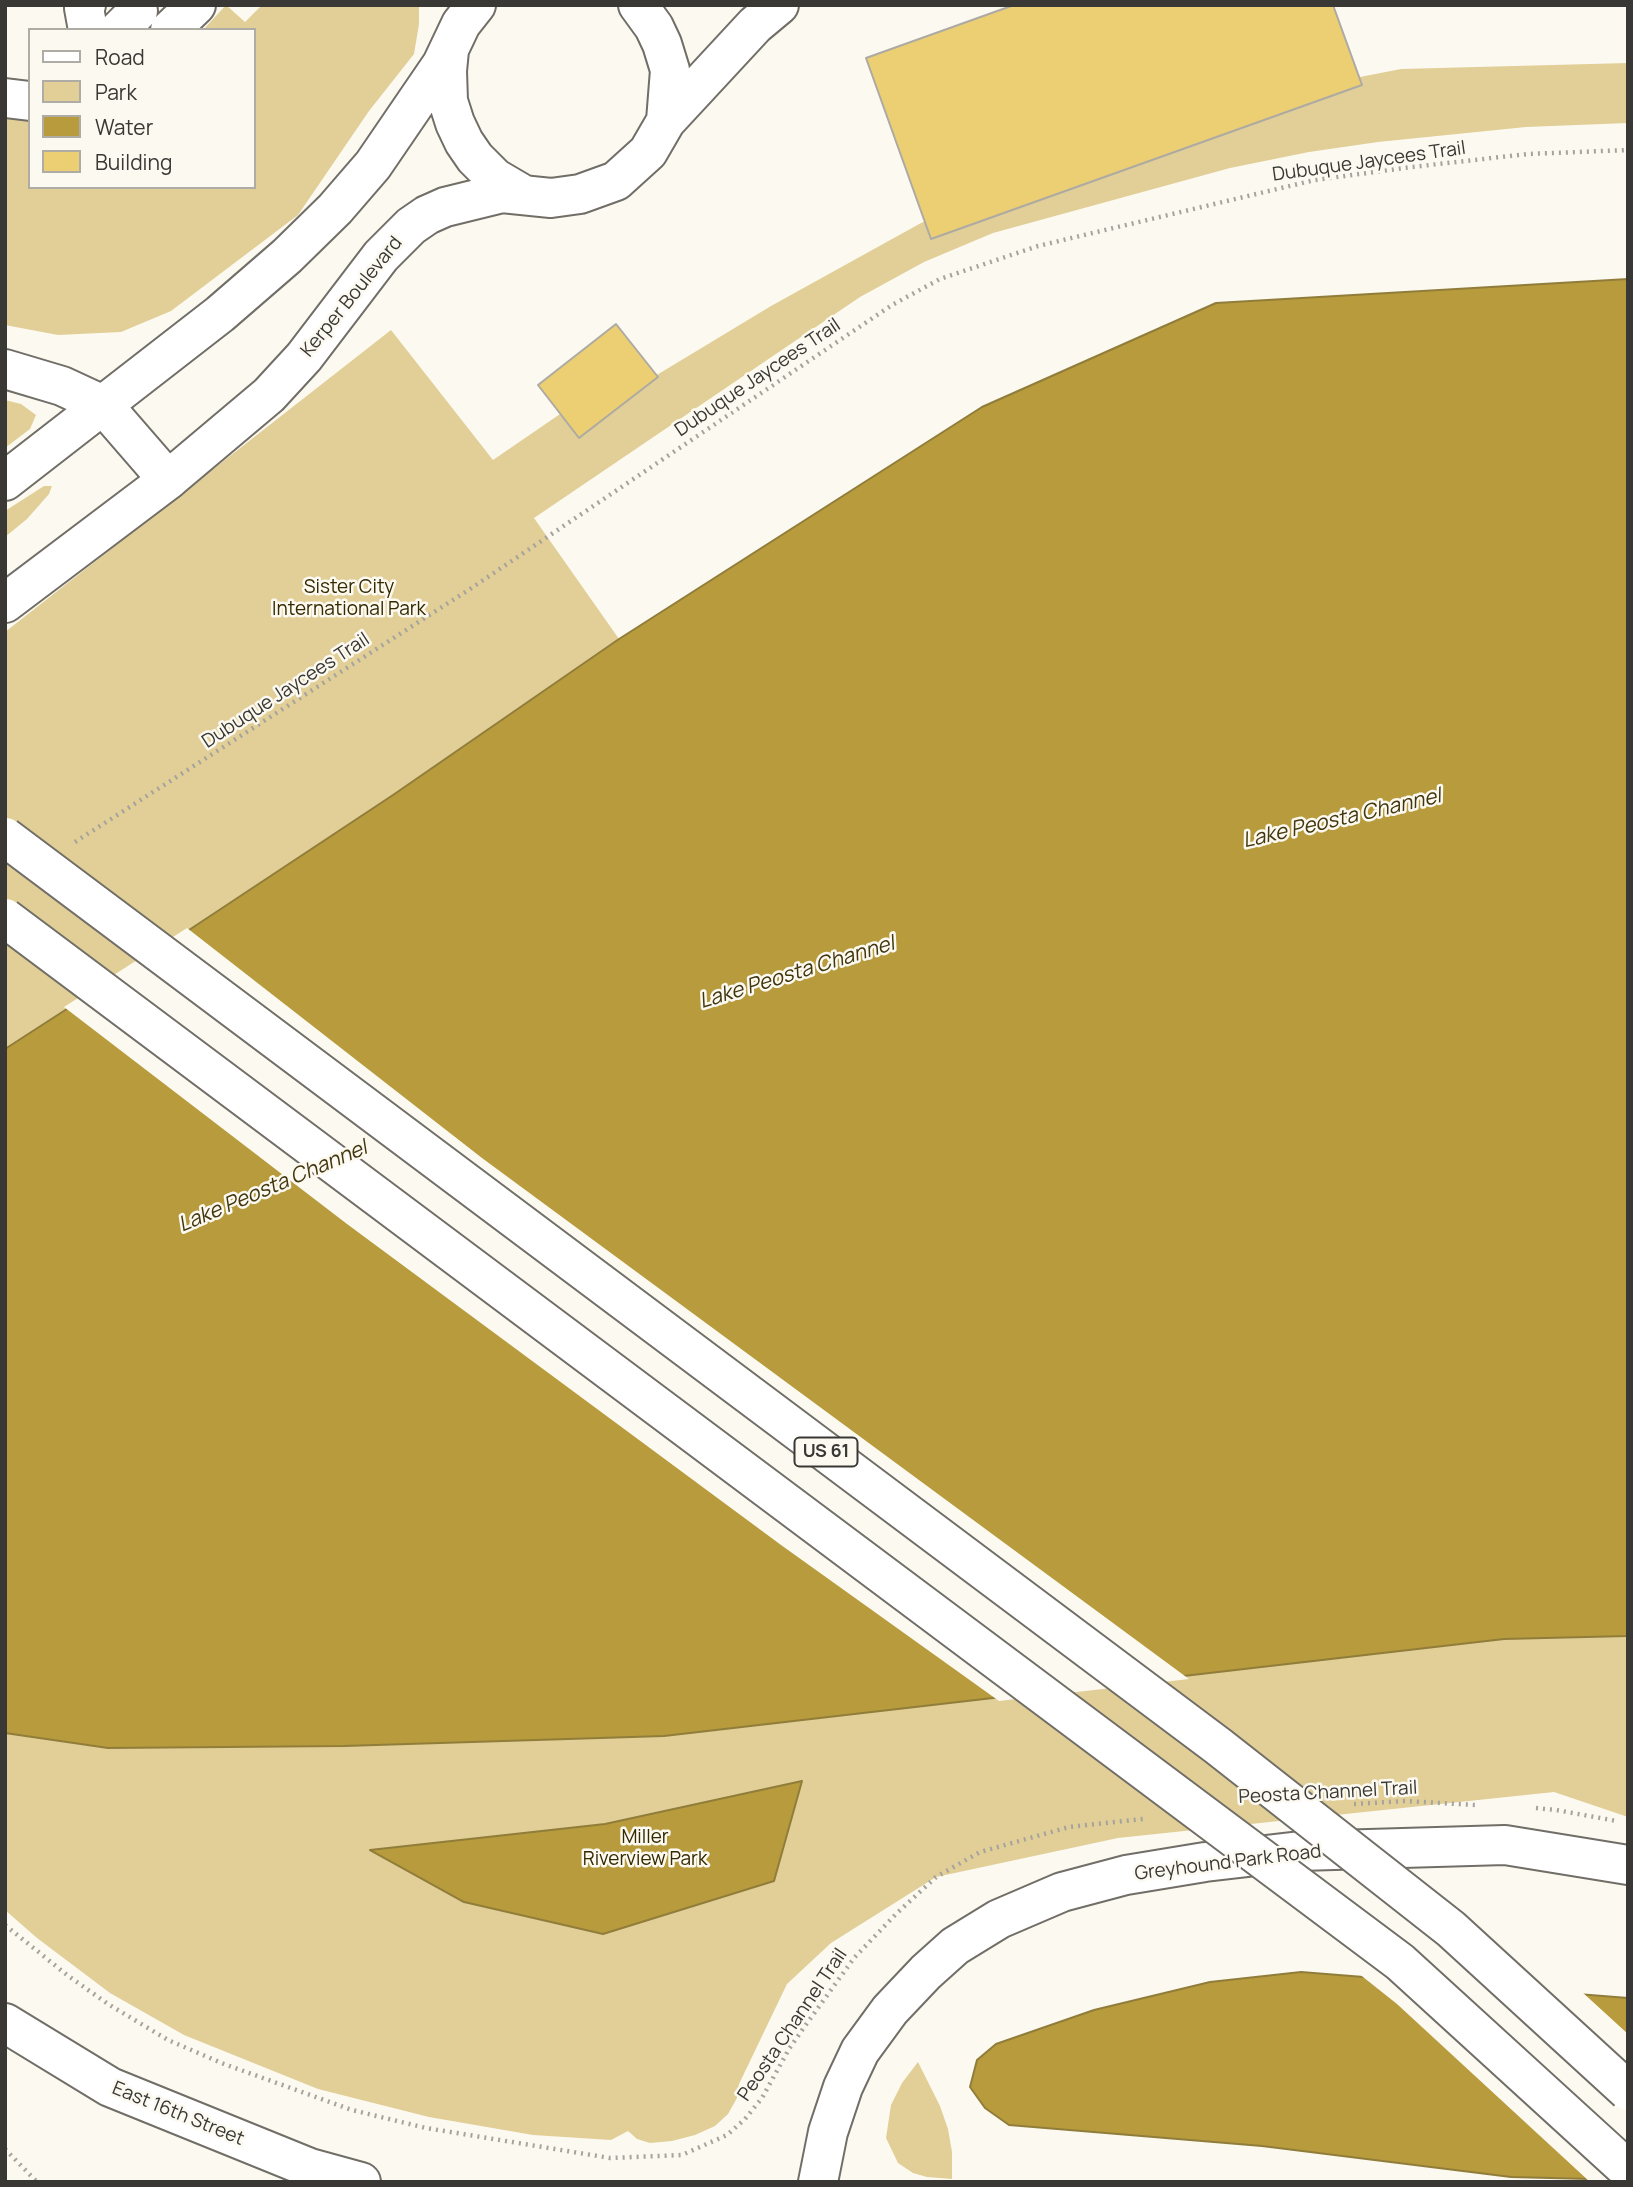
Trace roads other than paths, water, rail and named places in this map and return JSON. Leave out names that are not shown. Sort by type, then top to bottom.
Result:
[{"type":"main road","points":[[86,5],[84,8],[88,28]]},
{"type":"main road","points":[[172,28],[197,5]]},
{"type":"main road","points":[[638,5],[654,27],[670,70],[666,121]]},
{"type":"main road","name":"Kerper Boulevard","points":[[5,603],[168,480],[269,395],[304,357],[381,256],[411,226],[445,207],[502,193],[561,197],[580,194],[616,181],[648,152],[666,121],[755,25],[779,5]]},
{"type":"main road","points":[[462,21],[447,71],[448,101],[455,123],[475,158],[495,178],[524,195]]},
{"type":"main road","points":[[5,481],[220,314],[288,256],[335,209],[373,165],[442,64],[462,21]]},
{"type":"main road","points":[[5,98],[28,101]]},
{"type":"main road","points":[[5,369],[62,386],[103,405],[168,480]]},
{"type":"main road","name":"US 61","points":[[5,836],[1218,1746],[1451,1929],[1628,2091]]},
{"type":"main road","points":[[5,918],[1400,1962],[1605,2147],[1628,2171]]},
{"type":"main road","name":"Greyhound Park Road","points":[[818,2182],[828,2132],[843,2087],[860,2051],[890,2010],[926,1972],[955,1947],[999,1919],[1062,1892],[1126,1875],[1300,1851],[1505,1845],[1628,1865]]},
{"type":"main road","name":"East 16th Street","points":[[5,2023],[110,2087],[310,2168],[361,2182]]},
{"type":"water","name":"Lake Peosta Channel","points":[[1628,279],[1628,1636],[1504,1639],[664,1736],[344,1746],[108,1748],[5,1733],[5,1049],[393,795],[619,639],[982,407],[1216,303]]},
{"type":"water","points":[[802,1781],[774,1881],[603,1934],[464,1902],[370,1850],[605,1824]]},
{"type":"water","points":[[1301,1972],[1628,1998],[1628,2180],[1511,2177],[1262,2146],[1009,2125],[985,2108],[970,2087],[977,2060],[996,2044],[1094,2010],[1210,1982]]},
{"type":"park label","name":"Sister City International Park","points":[[349,599]]},
{"type":"park label","name":"Miller Riverview Park","points":[[645,1849]]}]
